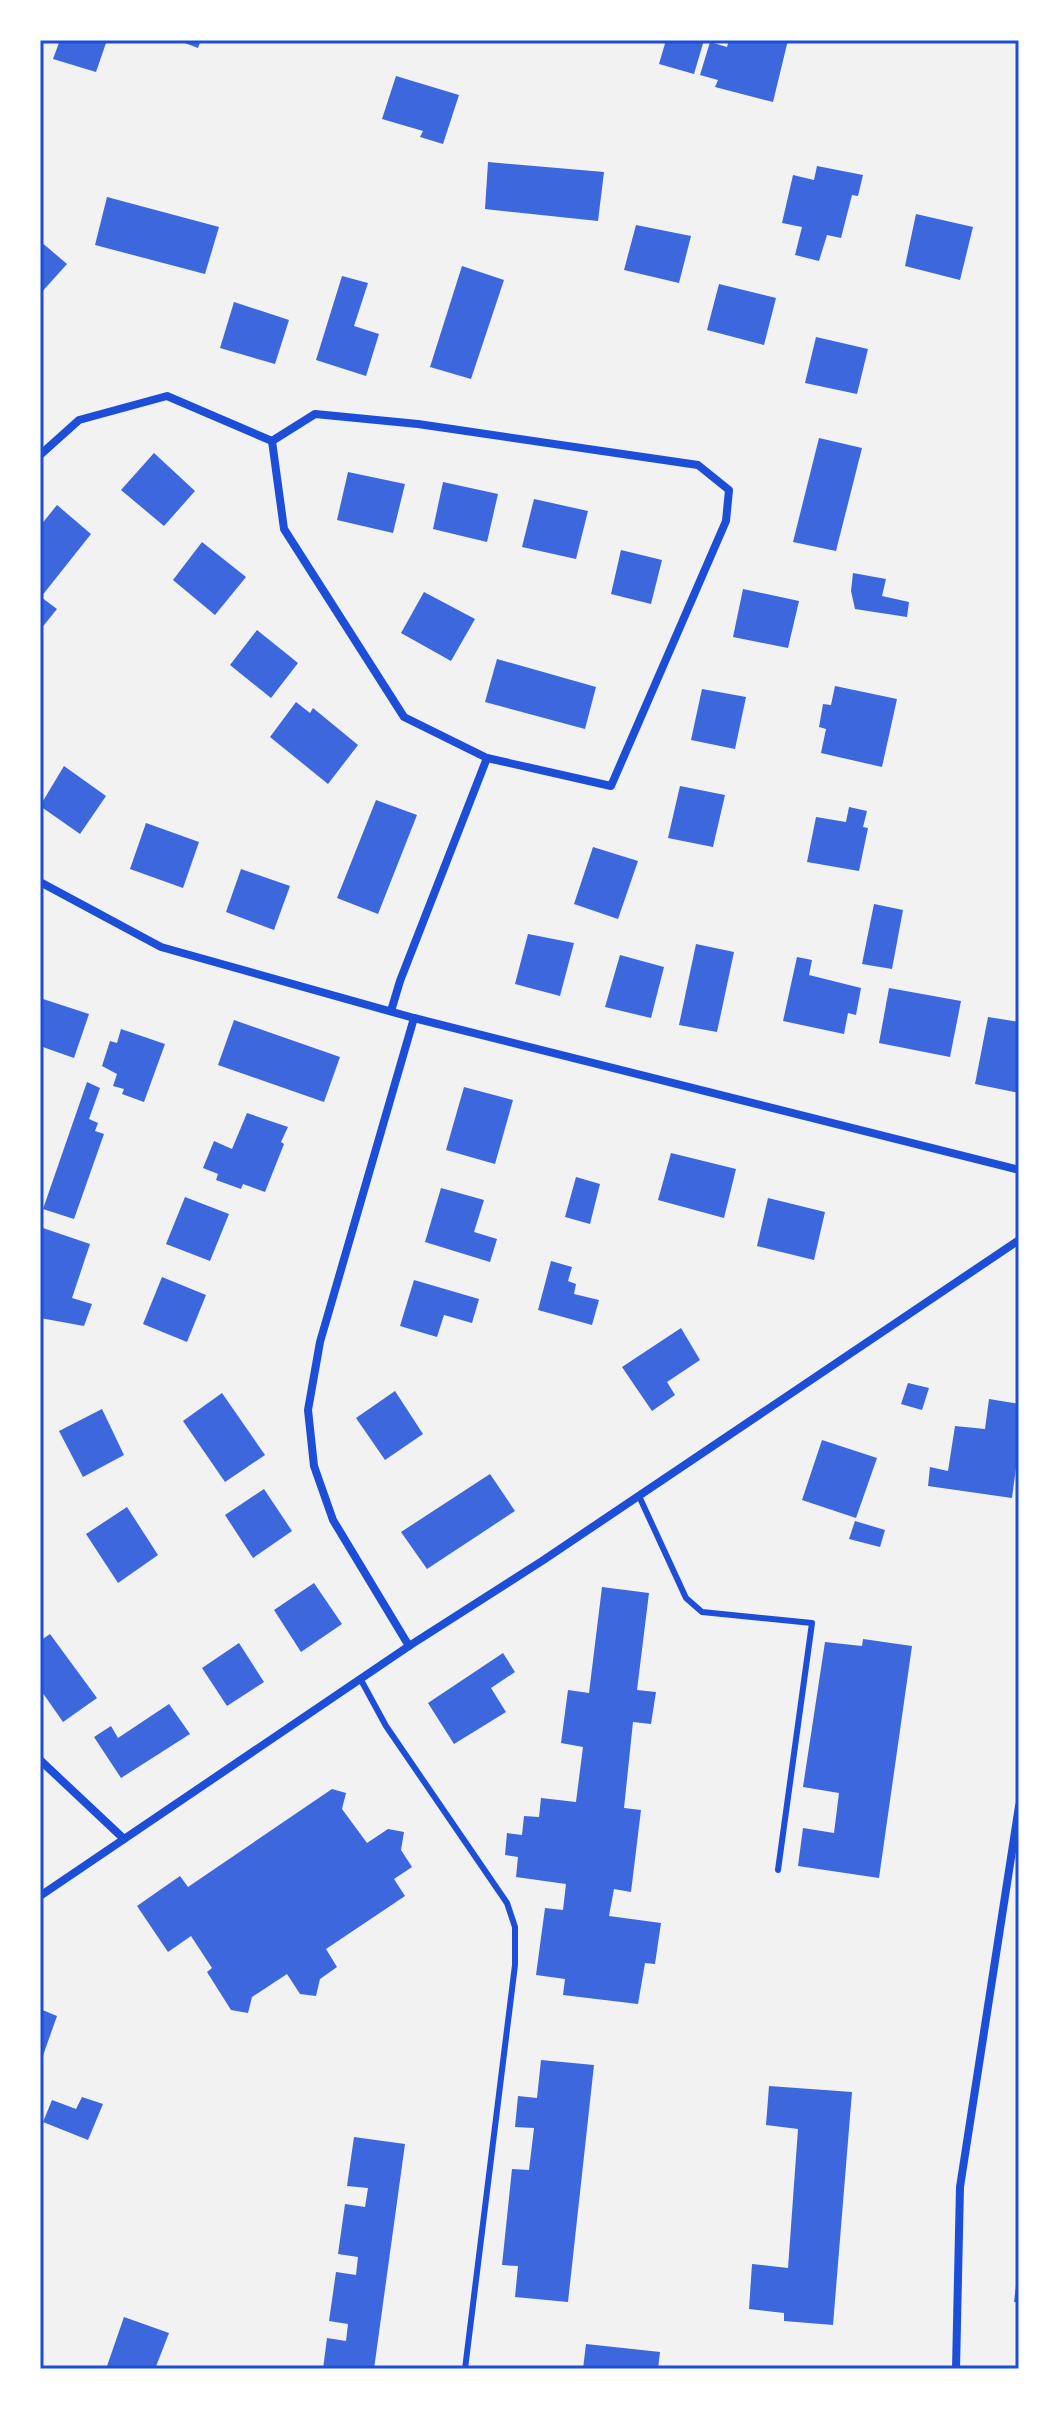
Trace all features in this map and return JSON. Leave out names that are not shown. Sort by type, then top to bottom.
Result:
[{"type":"street","points":[[40,455],[79,420],[167,396],[272,441]]},
{"type":"street","points":[[315,414],[418,424],[698,465],[729,490],[726,521],[611,786],[487,758],[404,717],[284,529],[272,441],[315,414]]},
{"type":"street","points":[[391,1011],[487,758]]},
{"type":"street","points":[[40,882],[161,947],[414,1018],[1019,1170]]},
{"type":"street","points":[[409,1646],[333,1520],[314,1466],[308,1410],[320,1342],[414,1018]]},
{"type":"street","points":[[40,1896],[1019,1240]]},
{"type":"street","points":[[40,1760],[124,1839]]},
{"type":"street","points":[[956,2369],[960,2187],[1019,1806]]},
{"type":"lane","points":[[639,1496],[686,1598],[702,1612],[812,1623],[778,1870]]},
{"type":"lane","points":[[361,1680],[386,1726],[507,1903],[515,1927],[515,1965],[465,2369]]},
{"type":"building","points":[[60,40],[107,40],[96,72],[53,59]]},
{"type":"building","points":[[177,40],[201,40],[198,48]]},
{"type":"building","points":[[666,40],[704,40],[694,74],[659,64]]},
{"type":"building","points":[[729,40],[788,40],[773,102],[715,87],[718,80],[700,75],[710,42],[727,47]]},
{"type":"building","points":[[396,76],[459,95],[443,144],[420,137],[423,131],[382,119]]},
{"type":"building","points":[[488,162],[604,172],[598,221],[485,209]]},
{"type":"building","points":[[817,166],[863,175],[858,196],[852,195],[841,238],[827,235],[819,261],[795,255],[802,227],[782,223],[793,175],[814,180]]},
{"type":"building","points":[[107,197],[219,227],[205,274],[95,245]]},
{"type":"building","points":[[916,214],[973,227],[960,280],[905,266]]},
{"type":"building","points":[[636,225],[691,236],[679,283],[624,270]]},
{"type":"building","points":[[40,241],[67,264],[40,294]]},
{"type":"building","points":[[462,266],[504,280],[471,379],[430,367]]},
{"type":"building","points":[[342,276],[368,283],[354,326],[379,334],[366,376],[316,360]]},
{"type":"building","points":[[719,284],[776,298],[764,345],[707,330]]},
{"type":"building","points":[[234,302],[289,320],[275,364],[220,348]]},
{"type":"building","points":[[816,337],[868,349],[857,394],[805,383]]},
{"type":"building","points":[[819,438],[862,448],[836,551],[793,542]]},
{"type":"building","points":[[154,453],[195,491],[164,526],[121,490]]},
{"type":"building","points":[[348,472],[405,484],[393,533],[337,520]]},
{"type":"building","points":[[443,482],[498,494],[487,542],[433,529]]},
{"type":"building","points":[[534,499],[588,511],[576,559],[522,547]]},
{"type":"building","points":[[57,505],[91,534],[41,597],[57,609],[40,630],[40,526]]},
{"type":"building","points":[[202,542],[246,577],[215,615],[173,580]]},
{"type":"building","points":[[621,550],[662,560],[651,604],[611,594]]},
{"type":"building","points":[[853,573],[886,579],[882,596],[909,602],[907,617],[855,609],[851,591]]},
{"type":"building","points":[[743,589],[799,601],[788,648],[733,637]]},
{"type":"building","points":[[424,592],[475,619],[451,661],[401,633]]},
{"type":"building","points":[[257,630],[298,663],[271,698],[230,665]]},
{"type":"building","points":[[497,659],[596,687],[585,729],[485,702]]},
{"type":"building","points":[[835,686],[897,699],[882,767],[821,753],[826,729],[819,727],[823,704],[831,705]]},
{"type":"building","points":[[702,689],[746,697],[735,749],[691,740]]},
{"type":"building","points":[[296,702],[310,713],[313,708],[358,745],[328,784],[270,737]]},
{"type":"building","points":[[64,766],[106,796],[80,834],[40,806]]},
{"type":"building","points":[[680,786],[725,795],[713,847],[668,838]]},
{"type":"building","points":[[376,800],[417,815],[378,914],[337,898]]},
{"type":"building","points":[[849,807],[867,811],[863,827],[868,828],[859,871],[807,862],[816,817],[846,822]]},
{"type":"building","points":[[146,823],[199,842],[183,888],[130,869]]},
{"type":"building","points":[[593,847],[638,861],[618,919],[574,904]]},
{"type":"building","points":[[241,869],[290,886],[274,930],[226,912]]},
{"type":"building","points":[[874,904],[903,910],[892,969],[862,964]]},
{"type":"building","points":[[528,934],[574,943],[560,996],[515,984]]},
{"type":"building","points":[[696,944],[734,952],[717,1032],[679,1025]]},
{"type":"building","points":[[620,955],[664,967],[651,1018],[605,1007]]},
{"type":"building","points":[[797,957],[812,960],[809,975],[861,988],[856,1015],[848,1013],[844,1034],[783,1021]]},
{"type":"building","points":[[889,988],[961,1001],[950,1057],[879,1043]]},
{"type":"building","points":[[40,998],[89,1014],[74,1058],[40,1046]]},
{"type":"building","points":[[988,1017],[1019,1022],[1019,1093],[975,1084]]},
{"type":"building","points":[[234,1020],[340,1057],[324,1102],[218,1065]]},
{"type":"building","points":[[121,1029],[165,1044],[144,1102],[122,1094],[124,1089],[113,1086],[117,1074],[102,1066],[110,1041],[117,1043]]},
{"type":"building","points":[[87,1082],[100,1088],[89,1119],[98,1123],[95,1131],[104,1134],[74,1219],[43,1209]]},
{"type":"building","points":[[464,1087],[513,1100],[495,1164],[446,1150]]},
{"type":"building","points":[[247,1113],[288,1127],[265,1192],[243,1184],[241,1189],[216,1180],[218,1174],[203,1168],[214,1141],[232,1149]]},
{"type":"building","points":[[671,1153],[736,1169],[724,1218],[658,1200]]},
{"type":"building","points":[[576,1177],[600,1184],[590,1224],[565,1217]]},
{"type":"building","points":[[441,1188],[484,1200],[474,1232],[497,1239],[490,1262],[425,1242]]},
{"type":"building","points":[[185,1197],[229,1214],[210,1261],[166,1244]]},
{"type":"building","points":[[768,1198],[825,1212],[814,1260],[757,1246]]},
{"type":"building","points":[[40,1227],[90,1244],[72,1298],[92,1304],[84,1326],[40,1318]]},
{"type":"building","points":[[551,1261],[572,1267],[568,1281],[576,1284],[574,1294],[599,1300],[592,1325],[538,1310]]},
{"type":"building","points":[[162,1277],[206,1295],[187,1342],[143,1324]]},
{"type":"building","points":[[414,1280],[479,1299],[472,1323],[444,1315],[437,1337],[400,1326]]},
{"type":"building","points":[[681,1328],[700,1360],[667,1382],[675,1395],[652,1411],[622,1367]]},
{"type":"building","points":[[908,1383],[929,1388],[922,1410],[901,1404]]},
{"type":"building","points":[[395,1391],[423,1434],[385,1460],[356,1418]]},
{"type":"building","points":[[222,1393],[265,1455],[225,1482],[183,1421]]},
{"type":"building","points":[[989,1399],[1019,1404],[1019,1445],[1012,1498],[928,1486],[930,1467],[948,1471],[955,1426],[985,1429]]},
{"type":"building","points":[[102,1409],[124,1455],[83,1477],[59,1431]]},
{"type":"building","points":[[822,1440],[877,1458],[856,1518],[802,1500]]},
{"type":"building","points":[[490,1474],[515,1511],[427,1569],[401,1532]]},
{"type":"building","points":[[264,1489],[292,1531],[253,1558],[225,1515]]},
{"type":"building","points":[[127,1507],[158,1555],[118,1583],[86,1534]]},
{"type":"building","points":[[855,1521],[885,1530],[880,1547],[849,1539]]},
{"type":"building","points":[[314,1583],[342,1624],[301,1652],[274,1610]]},
{"type":"building","points":[[602,1587],[649,1593],[637,1690],[656,1692],[651,1724],[633,1722],[624,1808],[641,1810],[631,1892],[614,1889],[609,1916],[661,1923],[655,1964],[645,1963],[638,2004],[563,1995],[565,1979],[536,1975],[545,1908],[563,1910],[566,1884],[516,1877],[518,1857],[505,1855],[507,1833],[522,1835],[524,1816],[539,1817],[541,1798],[576,1802],[583,1747],[561,1743],[568,1690],[589,1693]]},
{"type":"building","points":[[50,1634],[97,1698],[63,1722],[40,1689],[40,1641]]},
{"type":"building","points":[[863,1639],[912,1646],[879,1878],[798,1866],[803,1828],[834,1833],[839,1793],[803,1787],[825,1642],[862,1646]]},
{"type":"building","points":[[239,1643],[264,1682],[227,1706],[202,1668]]},
{"type":"building","points":[[503,1653],[515,1672],[491,1688],[506,1712],[454,1744],[428,1703]]},
{"type":"building","points":[[169,1704],[190,1734],[121,1778],[94,1737],[111,1726],[118,1738]]},
{"type":"building","points":[[332,1789],[346,1793],[342,1809],[367,1843],[388,1829],[404,1832],[401,1850],[412,1867],[394,1879],[405,1896],[326,1949],[337,1967],[320,1979],[316,1996],[300,1994],[287,1974],[252,1997],[248,2013],[231,2010],[207,1972],[212,1968],[191,1936],[168,1952],[137,1906],[180,1876],[188,1887]]},
{"type":"building","points":[[40,2009],[57,2016],[40,2064]]},
{"type":"building","points":[[541,2060],[594,2065],[568,2302],[515,2297],[518,2266],[502,2265],[512,2169],[529,2170],[534,2128],[515,2127],[518,2096],[537,2098]]},
{"type":"building","points":[[769,2086],[852,2092],[833,2325],[784,2321],[784,2313],[749,2309],[752,2264],[788,2268],[798,2129],[766,2125]]},
{"type":"building","points":[[82,2097],[103,2104],[88,2140],[43,2122],[52,2100],[76,2109]]},
{"type":"building","points":[[354,2137],[405,2144],[374,2369],[323,2369],[327,2338],[346,2341],[348,2324],[329,2321],[336,2272],[356,2275],[358,2257],[338,2254],[345,2204],[365,2207],[368,2188],[347,2186]]},
{"type":"building","points":[[1017,2277],[1019,2302],[1014,2302]]},
{"type":"building","points":[[124,2317],[169,2333],[155,2369],[106,2369]]},
{"type":"building","points":[[586,2344],[660,2352],[658,2369],[583,2369]]}]
